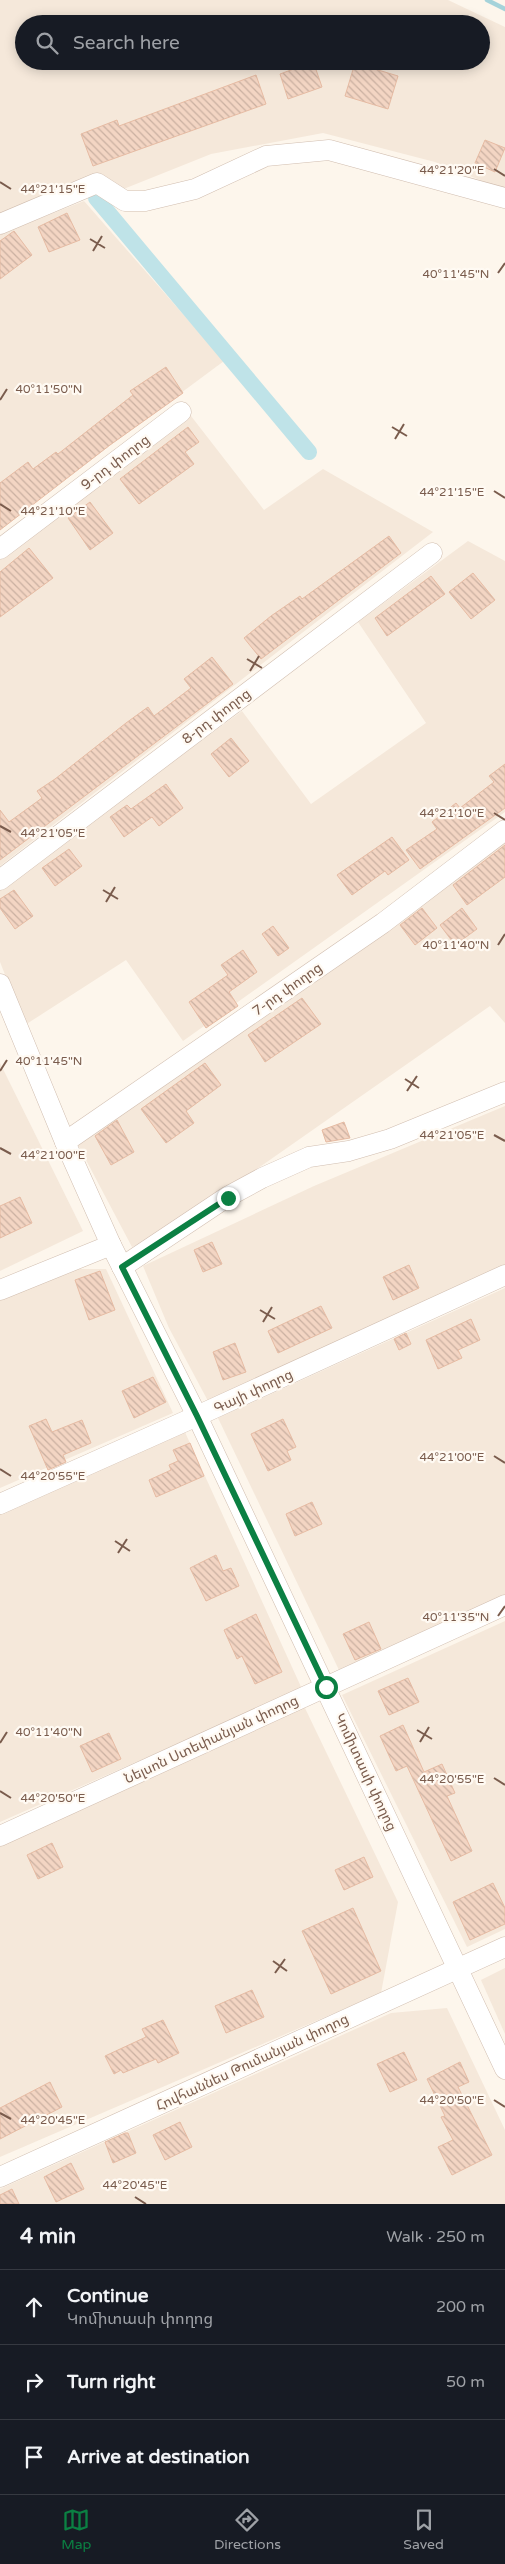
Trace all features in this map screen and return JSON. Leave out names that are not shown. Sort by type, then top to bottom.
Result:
[{"type":"street","points":[[0,224],[97,183],[125,201],[145,201],[195,189],[266,156],[328,150],[505,198]]},
{"type":"street","name":"9-րդ փողոց","points":[[0,549],[181,412]]},
{"type":"street","name":"8-րդ փողոց","points":[[0,880],[432,553]]},
{"type":"street","name":"7-րդ փողոց","points":[[65,1142],[384,923],[505,830]]},
{"type":"street","name":"Կոմիտասի փողոց","points":[[0,984],[65,1142],[111,1245],[197,1416],[505,2069]]},
{"type":"street","points":[[122,1267],[228,1198],[270,1174],[308,1157],[349,1152],[390,1139],[505,1092]]},
{"type":"street","points":[[0,1290],[111,1245]]},
{"type":"street","name":"Գայի փողոց","points":[[0,1504],[197,1416],[505,1274]]},
{"type":"street","name":"Նելսոն Ստեփանյան փողոց","points":[[0,1836],[505,1605]]},
{"type":"street","name":"Հովհաննես Թումանյան փողոց","points":[[0,2177],[505,1947]]},
{"type":"shaded area","points":[[0,0],[448,0],[480,15],[15,15],[15,70],[490,70],[490,20],[505,27],[505,190],[435,162],[323,133],[211,154],[121,190],[88,179],[0,217]]},
{"type":"shaded area","points":[[84,201],[224,361],[0,527],[0,234]]},
{"type":"shaded area","points":[[191,416],[264,510],[323,469],[433,532],[0,866],[0,560]]},
{"type":"shaded area","points":[[468,541],[505,561],[505,812],[183,1041],[126,960],[25,1025],[0,962],[0,888],[242,711],[311,804],[426,723],[358,622]]},
{"type":"shaded area","points":[[505,840],[505,1023],[490,1006],[168,1231],[132,1247],[77,1143]]},
{"type":"shaded area","points":[[0,1063],[83,1231],[0,1271]]},
{"type":"shaded area","points":[[505,1106],[505,1265],[208,1401],[169,1328],[143,1266],[314,1186]]},
{"type":"shaded area","points":[[77,1269],[106,1269],[173,1413],[0,1488],[0,1300]]},
{"type":"shaded area","points":[[505,1288],[505,1597],[339,1670],[218,1418]]},
{"type":"shaded area","points":[[184,1430],[302,1689],[0,1822],[0,1512]]},
{"type":"shaded area","points":[[505,1621],[505,1929],[467,1947],[342,1695]]},
{"type":"shaded area","points":[[304,1706],[398,1902],[381,1993],[0,2157],[0,1844]]},
{"type":"shaded area","points":[[505,1968],[505,2034],[481,1980]]},
{"type":"shaded area","points":[[447,2008],[505,2130],[505,2204],[0,2204],[0,2189],[391,2013]]},
{"type":"building","points":[[291,70],[316,70],[322,87],[288,99],[280,74]]},
{"type":"building","points":[[353,70],[378,70],[398,76],[388,109],[345,96]]},
{"type":"building","points":[[256,75],[266,104],[93,166],[81,134],[117,120],[119,126]]},
{"type":"building","points":[[485,140],[505,148],[495,172],[475,163]]},
{"type":"building","points":[[67,213],[80,240],[49,252],[38,227]]},
{"type":"building","points":[[14,231],[32,255],[0,279],[0,241]]},
{"type":"building","points":[[166,367],[183,393],[110,445],[0,530],[0,483],[28,462],[33,469],[56,452],[58,454],[133,395],[130,391]]},
{"type":"building","points":[[188,427],[199,442],[185,452],[194,464],[139,504],[120,479]]},
{"type":"building","points":[[90,502],[113,533],[90,550],[68,518]]},
{"type":"building","points":[[389,536],[401,553],[261,659],[244,638],[271,616],[300,596],[302,599]]},
{"type":"building","points":[[29,548],[53,578],[0,617],[0,572]]},
{"type":"building","points":[[473,573],[495,600],[471,619],[449,592]]},
{"type":"building","points":[[431,576],[445,594],[387,636],[375,618]]},
{"type":"building","points":[[212,657],[233,684],[0,860],[0,810],[9,822],[42,798],[37,791],[126,723],[148,707],[154,716],[191,688],[184,679]]},
{"type":"building","points":[[231,738],[249,761],[229,777],[211,754]]},
{"type":"building","points":[[505,764],[505,808],[420,869],[406,850],[437,829],[432,822],[456,803],[460,808],[494,782],[489,776]]},
{"type":"building","points":[[166,784],[183,808],[159,826],[152,817],[124,837],[110,817],[127,805],[131,809]]},
{"type":"building","points":[[392,837],[409,860],[388,875],[385,871],[352,895],[337,875]]},
{"type":"building","points":[[505,845],[505,877],[467,905],[453,885]]},
{"type":"building","points":[[69,849],[82,866],[55,886],[42,868]]},
{"type":"building","points":[[14,890],[33,916],[15,929],[0,908],[0,899]]},
{"type":"building","points":[[422,908],[437,928],[415,945],[400,925]]},
{"type":"building","points":[[462,908],[477,929],[455,945],[440,925]]},
{"type":"building","points":[[273,926],[289,948],[278,956],[262,934]]},
{"type":"building","points":[[243,950],[257,972],[229,992],[238,1006],[206,1028],[189,1002],[228,975],[221,965]]},
{"type":"building","points":[[302,998],[321,1024],[265,1062],[248,1035]]},
{"type":"building","points":[[205,1063],[221,1085],[186,1111],[194,1123],[166,1143],[141,1109]]},
{"type":"building","points":[[117,1120],[134,1152],[111,1165],[95,1136]]},
{"type":"building","points":[[344,1122],[350,1138],[326,1142],[322,1130]]},
{"type":"building","points":[[20,1197],[32,1223],[0,1238],[0,1206]]},
{"type":"building","points":[[212,1242],[222,1264],[203,1272],[194,1250]]},
{"type":"building","points":[[409,1265],[419,1288],[393,1300],[383,1277]]},
{"type":"building","points":[[100,1271],[115,1310],[89,1320],[75,1280]]},
{"type":"building","points":[[321,1306],[332,1328],[278,1353],[268,1331]]},
{"type":"building","points":[[471,1319],[480,1340],[458,1350],[462,1358],[438,1369],[426,1340]]},
{"type":"building","points":[[406,1333],[411,1344],[399,1350],[394,1339]]},
{"type":"building","points":[[235,1343],[246,1372],[223,1380],[213,1352]]},
{"type":"building","points":[[153,1377],[166,1402],[134,1418],[122,1391]]},
{"type":"building","points":[[46,1419],[52,1432],[82,1420],[91,1443],[63,1455],[66,1462],[48,1470],[29,1426]]},
{"type":"building","points":[[283,1419],[296,1447],[287,1451],[291,1460],[268,1471],[251,1434]]},
{"type":"building","points":[[190,1443],[204,1476],[156,1497],[149,1480],[171,1470],[169,1465],[178,1461],[173,1450]]},
{"type":"building","points":[[312,1502],[322,1524],[295,1536],[286,1514]]},
{"type":"building","points":[[216,1555],[223,1571],[231,1568],[239,1586],[206,1601],[190,1568]]},
{"type":"building","points":[[256,1614],[282,1672],[255,1684],[242,1656],[237,1659],[224,1630]]},
{"type":"building","points":[[369,1622],[381,1649],[355,1660],[343,1634]]},
{"type":"building","points":[[408,1678],[419,1702],[389,1715],[378,1691]]},
{"type":"building","points":[[403,1725],[424,1772],[442,1764],[455,1793],[447,1796],[472,1851],[451,1861],[407,1766],[396,1771],[380,1736]]},
{"type":"building","points":[[109,1733],[121,1759],[92,1772],[80,1746]]},
{"type":"building","points":[[52,1843],[63,1867],[38,1879],[27,1855]]},
{"type":"building","points":[[364,1857],[373,1877],[344,1890],[335,1870]]},
{"type":"building","points":[[493,1883],[505,1908],[505,1924],[470,1940],[453,1902]]},
{"type":"building","points":[[353,1908],[381,1971],[331,1994],[302,1931]]},
{"type":"building","points":[[252,1990],[264,2017],[226,2033],[215,2006]]},
{"type":"building","points":[[163,2020],[179,2053],[158,2063],[156,2059],[123,2073],[121,2070],[114,2074],[105,2056],[146,2037],[142,2029]]},
{"type":"building","points":[[404,2052],[417,2080],[390,2092],[377,2064]]},
{"type":"building","points":[[460,2062],[469,2082],[458,2087],[492,2155],[452,2175],[438,2147],[453,2140],[441,2117],[445,2116],[427,2079]]},
{"type":"building","points":[[50,2082],[62,2107],[0,2139],[0,2108]]},
{"type":"building","points":[[180,2122],[192,2147],[165,2160],[153,2135]]},
{"type":"building","points":[[128,2133],[136,2153],[113,2163],[105,2142]]},
{"type":"building","points":[[71,2163],[84,2189],[56,2202],[44,2177]]},
{"type":"building","points":[[12,2189],[19,2204],[0,2204],[0,2195]]},
{"type":"waterway","points":[[487,0],[505,9]]},
{"type":"waterway","points":[[96,198],[309,452]]},
{"type":"route","points":[[228,1198],[122,1267],[197,1416],[326,1687]]}]
